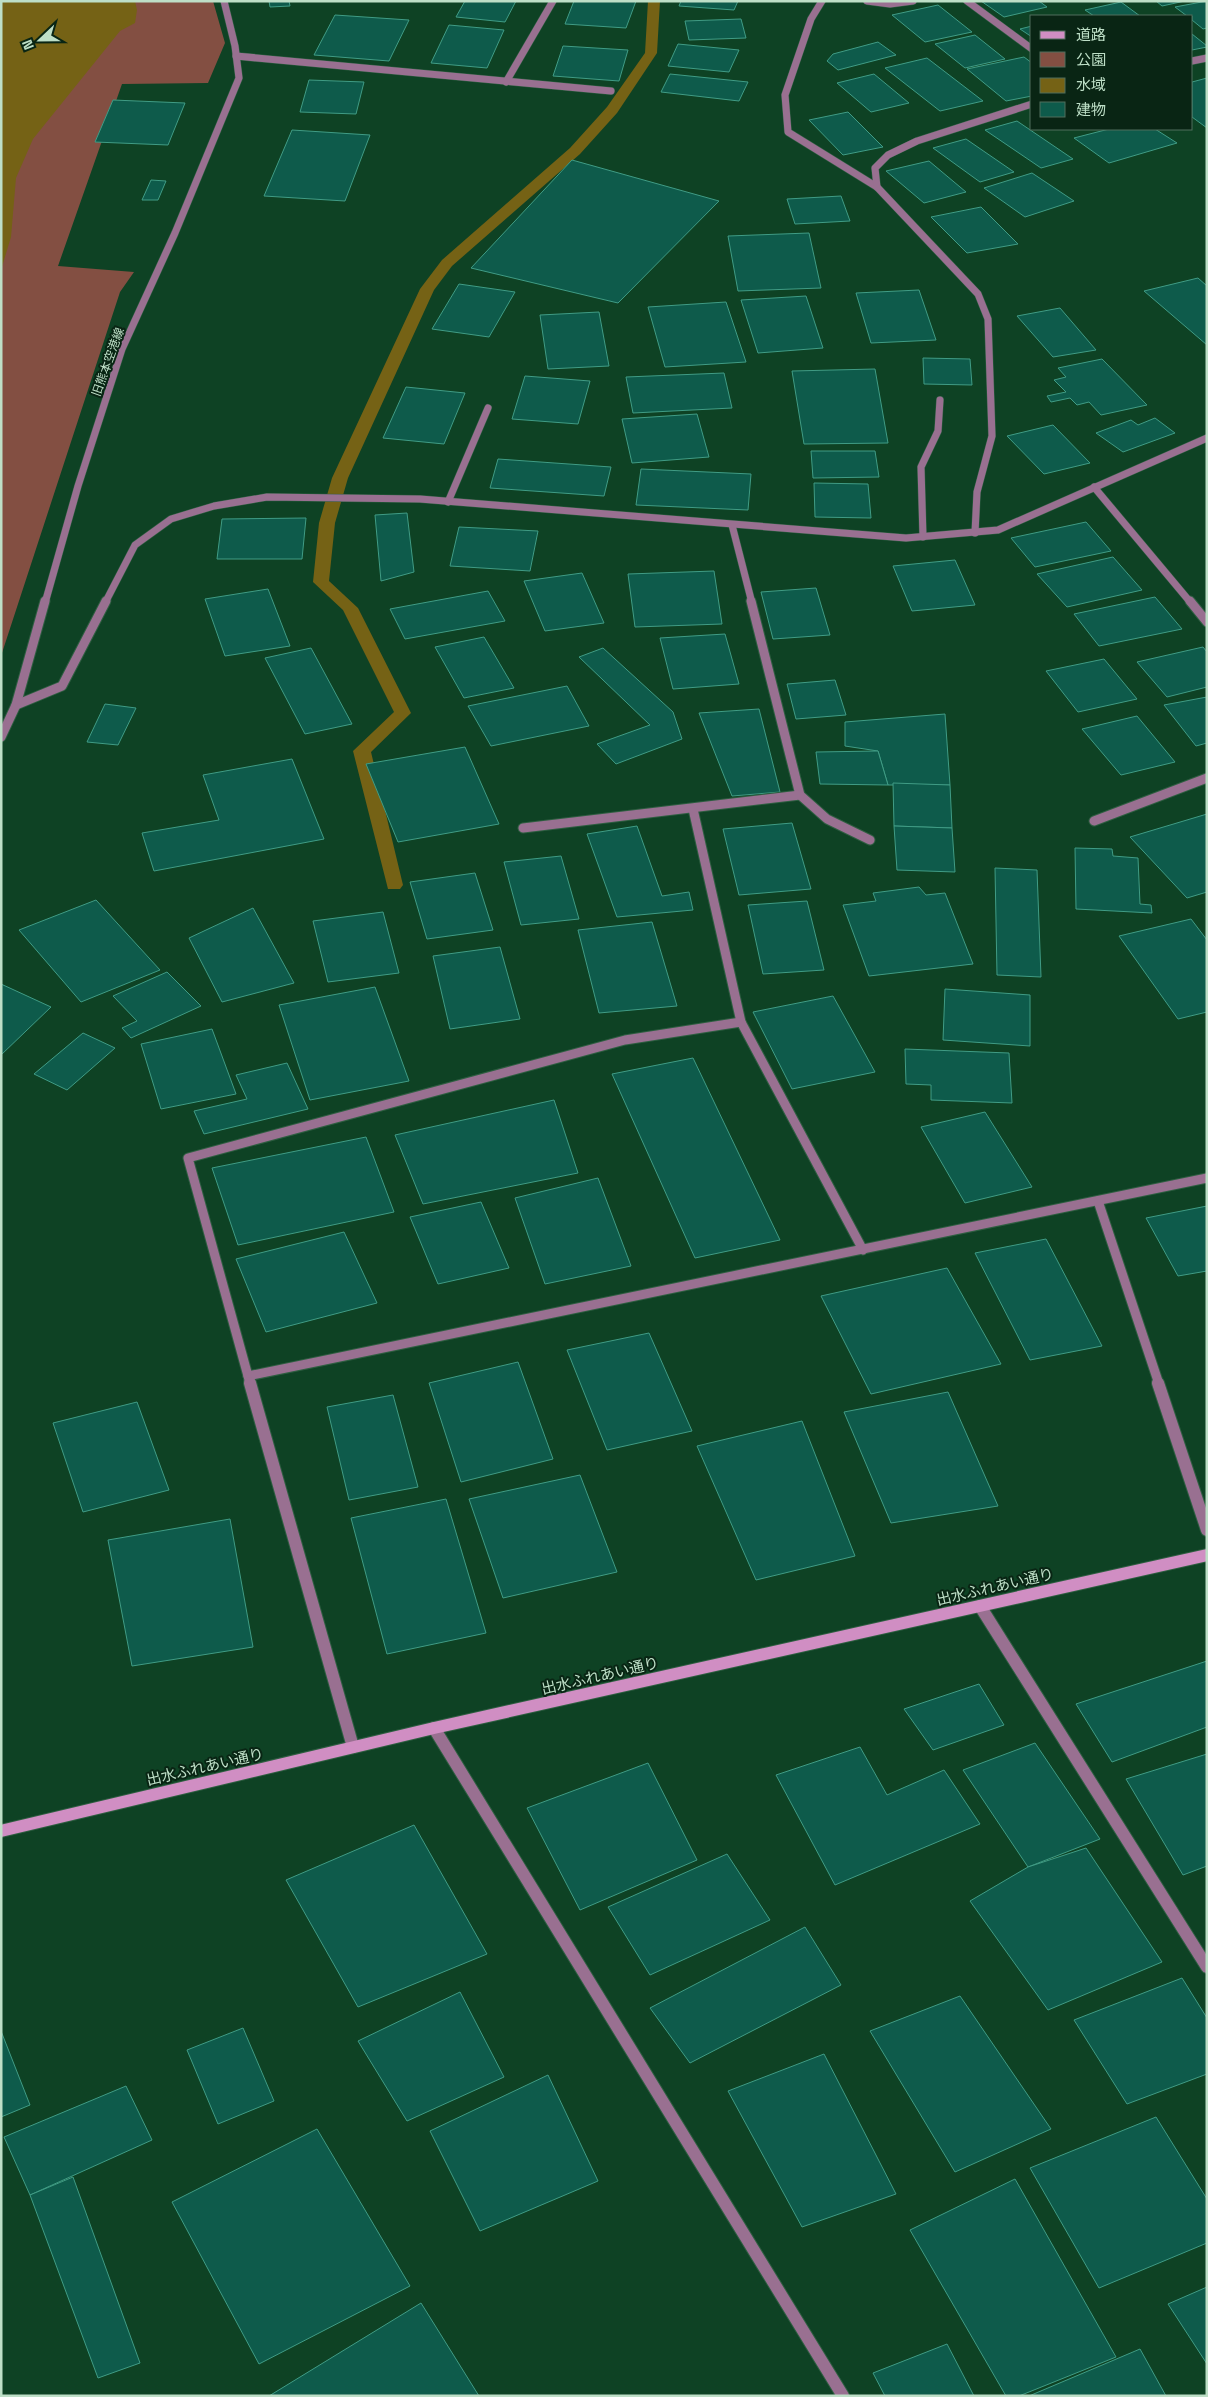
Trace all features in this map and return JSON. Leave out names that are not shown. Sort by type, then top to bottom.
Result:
[{"type":"main road","name":"出水ふれあい通り","points":[[1,1831],[434,1728],[1207,1555]]},
{"type":"street","name":"旧熊本空港線","points":[[1,737],[16,705],[78,486],[122,349],[174,233],[239,78],[224,1]]},
{"type":"street","points":[[506,82],[553,1]]},
{"type":"street","points":[[822,1],[811,19],[785,95],[788,132],[877,187],[978,294],[988,319],[992,436],[977,492],[975,532]]},
{"type":"street","points":[[867,1],[890,4],[913,1]]},
{"type":"street","points":[[967,1],[1030,48]]},
{"type":"street","points":[[236,56],[611,91]]},
{"type":"street","points":[[1193,61],[1207,58]]},
{"type":"street","points":[[877,187],[874,168],[888,154],[925,138],[1030,105]]},
{"type":"street","points":[[923,537],[921,468],[938,431],[940,400]]},
{"type":"street","points":[[448,502],[488,408]]},
{"type":"street","points":[[16,705],[62,686],[135,544],[171,519],[214,506],[267,497],[334,497],[448,502],[906,538],[923,537],[998,530],[1207,438]]},
{"type":"street","points":[[1094,487],[1207,622]]},
{"type":"street","points":[[732,525],[800,795],[827,819],[870,840]]},
{"type":"street","points":[[1094,821],[1207,778]]},
{"type":"street","points":[[523,828],[800,795]]},
{"type":"street","points":[[693,809],[741,1022],[863,1250]]},
{"type":"street","points":[[353,1747],[188,1158],[624,1040],[741,1022]]},
{"type":"street","points":[[248,1376],[1207,1178]]},
{"type":"street","points":[[1098,1201],[1207,1530]]},
{"type":"street","points":[[980,1606],[1207,1968]]},
{"type":"street","points":[[434,1728],[842,2396]]},
{"type":"green space","points":[[1,1],[213,1],[225,43],[208,83],[122,84],[58,266],[134,272],[120,292],[1,656]]},
{"type":"water","points":[[1,1],[135,1],[137,10],[135,23],[120,31],[33,139],[16,178],[11,237],[1,270]]},
{"type":"building","points":[[269,1],[289,1],[290,6],[270,7]]},
{"type":"building","points":[[465,1],[516,1],[505,22],[456,17]]},
{"type":"building","points":[[574,1],[636,1],[626,28],[565,24]]},
{"type":"building","points":[[681,1],[738,1],[734,10],[679,6]]},
{"type":"building","points":[[981,1],[1039,1],[1047,7],[1004,17]]},
{"type":"building","points":[[1156,1],[1185,1],[1162,6]]},
{"type":"building","points":[[1207,1],[1207,28],[1203,29],[1193,21],[1193,15],[1186,15],[1175,7]]},
{"type":"building","points":[[1121,2],[1139,15],[1092,15],[1085,10]]},
{"type":"building","points":[[938,5],[972,32],[925,42],[892,15]]},
{"type":"building","points":[[335,15],[409,20],[389,61],[314,55]]},
{"type":"building","points":[[741,19],[746,38],[689,40],[685,21]]},
{"type":"building","points":[[449,25],[504,30],[487,68],[431,63]]},
{"type":"building","points":[[1030,26],[1030,36],[1020,29]]},
{"type":"building","points":[[975,35],[1005,59],[965,68],[935,44]]},
{"type":"building","points":[[1193,35],[1207,46],[1193,50]]},
{"type":"building","points":[[878,42],[896,55],[838,70],[827,61],[833,54]]},
{"type":"building","points":[[678,44],[739,50],[729,72],[668,66]]},
{"type":"building","points":[[563,46],[628,50],[619,81],[553,76]]},
{"type":"building","points":[[1024,57],[1030,62],[1030,96],[1006,101],[967,69]]},
{"type":"building","points":[[927,58],[983,101],[940,111],[885,68]]},
{"type":"building","points":[[670,74],[748,82],[739,101],[661,92]]},
{"type":"building","points":[[874,74],[909,103],[871,112],[837,83]]},
{"type":"building","points":[[1207,78],[1207,128],[1193,118],[1193,82]]},
{"type":"building","points":[[309,80],[364,82],[356,114],[300,112]]},
{"type":"building","points":[[113,100],[185,103],[168,145],[95,142]]},
{"type":"building","points":[[848,112],[883,147],[843,155],[809,120]]},
{"type":"building","points":[[1017,121],[1073,159],[1041,168],[985,130]]},
{"type":"building","points":[[292,130],[370,135],[345,201],[264,196]]},
{"type":"building","points":[[1105,130],[1157,130],[1177,143],[1109,163],[1074,138]]},
{"type":"building","points":[[966,139],[1014,172],[980,182],[933,148]]},
{"type":"building","points":[[572,160],[719,201],[618,303],[471,268]]},
{"type":"building","points":[[929,161],[966,192],[924,203],[886,171]]},
{"type":"building","points":[[1032,173],[1074,201],[1025,217],[984,188]]},
{"type":"building","points":[[151,180],[166,181],[158,200],[142,200]]},
{"type":"building","points":[[841,196],[850,221],[795,224],[787,199]]},
{"type":"building","points":[[981,207],[1018,244],[967,253],[931,217]]},
{"type":"building","points":[[809,233],[821,288],[738,291],[728,236]]},
{"type":"building","points":[[1198,278],[1207,286],[1207,345],[1144,291]]},
{"type":"building","points":[[459,284],[515,292],[489,337],[432,329]]},
{"type":"building","points":[[919,290],[936,340],[871,343],[856,293]]},
{"type":"building","points":[[806,296],[823,348],[758,353],[741,300]]},
{"type":"building","points":[[726,302],[746,362],[665,367],[648,307]]},
{"type":"building","points":[[1060,308],[1096,350],[1053,357],[1017,316]]},
{"type":"building","points":[[599,312],[609,366],[548,369],[540,315]]},
{"type":"building","points":[[923,358],[970,359],[972,385],[924,384]]},
{"type":"building","points":[[1102,359],[1147,405],[1101,415],[1089,402],[1077,405],[1070,398],[1051,402],[1047,396],[1066,392],[1054,380],[1066,377],[1058,368]]},
{"type":"building","points":[[875,369],[888,443],[804,444],[792,371]]},
{"type":"building","points":[[724,373],[732,408],[633,413],[626,377]]},
{"type":"building","points":[[525,376],[590,381],[578,424],[512,419]]},
{"type":"building","points":[[406,387],[465,393],[444,444],[383,438]]},
{"type":"building","points":[[697,414],[709,457],[632,463],[622,419]]},
{"type":"building","points":[[1155,418],[1175,433],[1123,452],[1096,433],[1131,420],[1138,425]]},
{"type":"building","points":[[1053,425],[1090,463],[1044,474],[1007,436]]},
{"type":"building","points":[[811,451],[875,451],[879,477],[813,478]]},
{"type":"building","points":[[498,459],[611,467],[604,496],[490,488]]},
{"type":"building","points":[[641,469],[751,474],[748,510],[636,505]]},
{"type":"building","points":[[814,483],[868,484],[871,518],[815,517]]},
{"type":"building","points":[[407,513],[414,572],[381,581],[375,515]]},
{"type":"building","points":[[306,518],[302,559],[217,559],[222,519]]},
{"type":"building","points":[[1086,522],[1111,551],[1035,567],[1011,538]]},
{"type":"building","points":[[459,527],[538,531],[530,571],[450,566]]},
{"type":"building","points":[[1113,557],[1142,590],[1067,607],[1037,574]]},
{"type":"building","points":[[955,560],[975,605],[912,611],[893,566]]},
{"type":"building","points":[[714,571],[722,624],[635,627],[628,574]]},
{"type":"building","points":[[582,573],[604,623],[545,631],[524,581]]},
{"type":"building","points":[[816,588],[830,635],[773,639],[761,592]]},
{"type":"building","points":[[268,589],[290,646],[225,656],[205,599]]},
{"type":"building","points":[[488,591],[505,621],[405,639],[390,609]]},
{"type":"building","points":[[1155,597],[1182,629],[1099,646],[1074,614]]},
{"type":"building","points":[[725,634],[739,684],[673,689],[660,638]]},
{"type":"building","points":[[484,637],[514,688],[464,698],[435,647]]},
{"type":"building","points":[[1203,647],[1207,652],[1207,687],[1167,697],[1137,662]]},
{"type":"building","points":[[311,648],[352,724],[305,734],[265,658]]},
{"type":"building","points":[[603,648],[673,712],[682,739],[616,764],[597,744],[650,725],[579,657]]},
{"type":"building","points":[[1104,659],[1137,699],[1078,712],[1046,671]]},
{"type":"building","points":[[835,680],[846,715],[796,719],[787,684]]},
{"type":"building","points":[[567,686],[589,726],[491,746],[468,706]]},
{"type":"building","points":[[1207,697],[1207,743],[1196,746],[1164,705]]},
{"type":"building","points":[[105,704],[136,708],[118,745],[87,742]]},
{"type":"building","points":[[759,709],[780,792],[732,796],[699,713]]},
{"type":"building","points":[[945,714],[950,785],[888,785],[878,751],[845,746],[845,722]]},
{"type":"building","points":[[1137,716],[1175,762],[1121,775],[1082,729]]},
{"type":"building","points":[[465,747],[499,824],[398,842],[366,764]]},
{"type":"building","points":[[878,751],[888,785],[820,784],[816,752]]},
{"type":"building","points":[[292,759],[324,839],[154,871],[142,833],[219,820],[203,775]]},
{"type":"building","points":[[893,783],[950,785],[952,828],[894,826]]},
{"type":"building","points":[[1207,814],[1207,892],[1187,898],[1130,837]]},
{"type":"building","points":[[792,823],[811,889],[739,895],[723,829]]},
{"type":"building","points":[[637,826],[662,896],[689,892],[693,910],[617,917],[587,834]]},
{"type":"building","points":[[894,826],[952,828],[955,872],[897,870]]},
{"type":"building","points":[[1075,848],[1112,849],[1113,856],[1138,858],[1140,904],[1151,905],[1152,913],[1076,909]]},
{"type":"building","points":[[561,856],[579,919],[521,925],[504,862]]},
{"type":"building","points":[[995,868],[1037,870],[1041,977],[997,975]]},
{"type":"building","points":[[475,873],[493,930],[427,939],[410,882]]},
{"type":"building","points":[[919,887],[926,895],[945,893],[973,964],[869,976],[843,905],[876,901],[873,893]]},
{"type":"building","points":[[96,900],[160,970],[81,1002],[19,930]]},
{"type":"building","points":[[807,901],[824,970],[763,974],[748,905]]},
{"type":"building","points":[[253,908],[294,983],[222,1002],[189,938]]},
{"type":"building","points":[[383,912],[399,973],[328,982],[313,921]]},
{"type":"building","points":[[1191,919],[1207,940],[1207,1012],[1178,1019],[1119,936]]},
{"type":"building","points":[[652,922],[677,1006],[599,1013],[578,930]]},
{"type":"building","points":[[500,947],[520,1019],[450,1029],[433,956]]},
{"type":"building","points":[[167,972],[201,1006],[131,1038],[122,1028],[137,1021],[113,996]]},
{"type":"building","points":[[1,984],[51,1007],[1,1055]]},
{"type":"building","points":[[375,987],[409,1081],[310,1100],[279,1005]]},
{"type":"building","points":[[945,989],[1030,995],[1030,1046],[943,1040]]},
{"type":"building","points":[[833,996],[875,1072],[792,1089],[753,1012]]},
{"type":"building","points":[[212,1029],[236,1094],[161,1109],[141,1044]]},
{"type":"building","points":[[83,1033],[115,1048],[67,1090],[34,1074]]},
{"type":"building","points":[[905,1049],[1009,1053],[1012,1103],[931,1100],[931,1085],[906,1084]]},
{"type":"building","points":[[693,1058],[780,1240],[695,1258],[612,1074]]},
{"type":"building","points":[[287,1063],[308,1109],[204,1134],[194,1111],[247,1099],[236,1075]]},
{"type":"building","points":[[554,1100],[578,1173],[423,1204],[395,1135]]},
{"type":"building","points":[[985,1112],[1032,1187],[965,1203],[921,1127]]},
{"type":"building","points":[[366,1137],[394,1212],[238,1245],[212,1168]]},
{"type":"building","points":[[598,1178],[631,1266],[545,1284],[515,1198]]},
{"type":"building","points":[[481,1202],[509,1268],[438,1284],[410,1217]]},
{"type":"building","points":[[1207,1206],[1207,1271],[1178,1276],[1146,1218]]},
{"type":"building","points":[[344,1232],[377,1303],[266,1332],[236,1259]]},
{"type":"building","points":[[1046,1239],[1102,1346],[1030,1360],[975,1253]]},
{"type":"building","points":[[947,1268],[1001,1364],[871,1394],[821,1296]]},
{"type":"building","points":[[649,1333],[692,1431],[607,1450],[567,1350]]},
{"type":"building","points":[[518,1362],[553,1459],[461,1482],[429,1383]]},
{"type":"building","points":[[948,1392],[998,1506],[891,1523],[844,1412]]},
{"type":"building","points":[[393,1395],[418,1487],[349,1500],[327,1407]]},
{"type":"building","points":[[137,1402],[169,1490],[83,1512],[53,1423]]},
{"type":"building","points":[[802,1421],[855,1556],[756,1580],[697,1446]]},
{"type":"building","points":[[580,1475],[617,1572],[503,1598],[469,1499]]},
{"type":"building","points":[[446,1499],[486,1633],[387,1654],[351,1518]]},
{"type":"building","points":[[230,1519],[253,1647],[132,1666],[108,1540]]},
{"type":"building","points":[[1207,1661],[1207,1727],[1112,1762],[1076,1704]]},
{"type":"building","points":[[979,1684],[1004,1725],[933,1750],[904,1709]]},
{"type":"building","points":[[1035,1743],[1100,1839],[1028,1867],[963,1770]]},
{"type":"building","points":[[860,1747],[887,1795],[944,1770],[980,1824],[835,1885],[776,1775]]},
{"type":"building","points":[[1207,1754],[1207,1866],[1183,1875],[1126,1779]]},
{"type":"building","points":[[648,1763],[697,1860],[580,1910],[527,1808]]},
{"type":"building","points":[[414,1825],[487,1954],[358,2007],[286,1880]]},
{"type":"building","points":[[1086,1848],[1162,1962],[1048,2010],[970,1901],[1028,1867]]},
{"type":"building","points":[[727,1854],[770,1920],[650,1975],[608,1907]]},
{"type":"building","points":[[805,1927],[841,1985],[690,2063],[650,2008]]},
{"type":"building","points":[[1182,1978],[1207,2018],[1207,2074],[1127,2104],[1074,2020]]},
{"type":"building","points":[[460,1992],[504,2077],[407,2121],[358,2041]]},
{"type":"building","points":[[960,1996],[1051,2129],[955,2172],[870,2031]]},
{"type":"building","points":[[243,2028],[274,2101],[218,2124],[187,2050]]},
{"type":"building","points":[[1,2031],[30,2105],[1,2117]]},
{"type":"building","points":[[824,2054],[896,2194],[802,2227],[728,2091]]},
{"type":"building","points":[[548,2075],[598,2181],[480,2231],[430,2131]]},
{"type":"building","points":[[126,2086],[152,2140],[30,2195],[4,2137]]},
{"type":"building","points":[[1156,2117],[1207,2199],[1207,2243],[1099,2288],[1030,2168]]},
{"type":"building","points":[[317,2129],[410,2286],[259,2364],[172,2202]]},
{"type":"building","points":[[73,2177],[140,2363],[98,2378],[30,2195]]},
{"type":"building","points":[[1015,2179],[1116,2357],[1019,2396],[1006,2396],[910,2230]]},
{"type":"building","points":[[1207,2287],[1207,2364],[1168,2304]]},
{"type":"building","points":[[421,2303],[479,2396],[269,2396]]},
{"type":"building","points":[[947,2344],[974,2396],[885,2396],[873,2373]]},
{"type":"building","points":[[1140,2349],[1166,2396],[1029,2396]]},
{"type":"waterway","points":[[394,885],[362,751],[403,713],[350,608],[321,582],[327,523],[340,478],[427,289],[447,263],[575,151],[612,110],[651,53],[654,1]]}]
